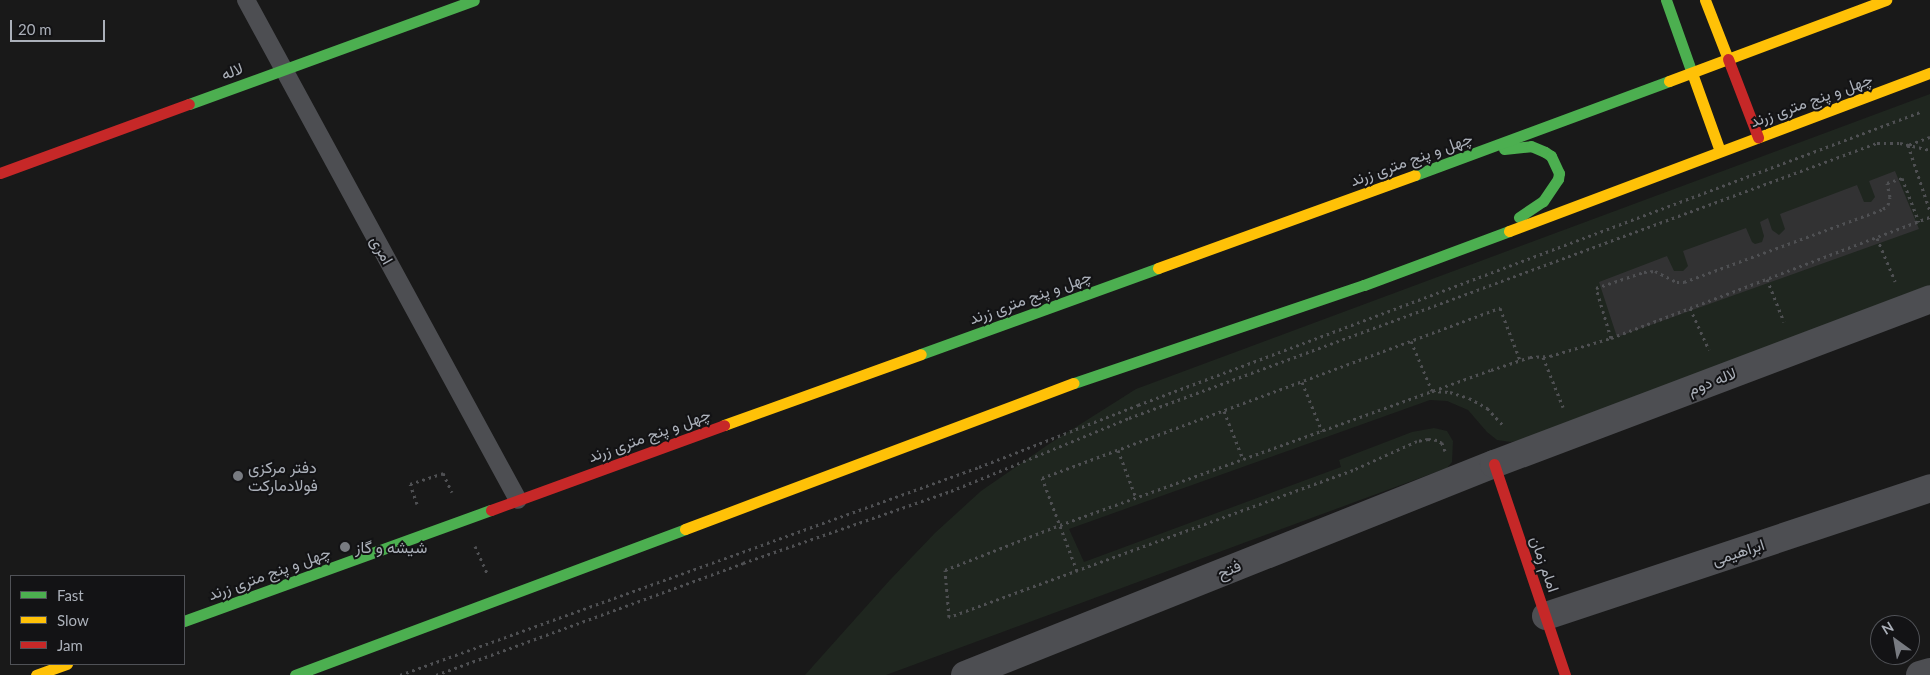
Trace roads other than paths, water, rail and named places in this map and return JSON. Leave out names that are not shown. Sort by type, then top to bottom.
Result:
[{"type":"main road","name":"لاله","points":[[0,173],[474,0]]},
{"type":"main road","points":[[1666,0],[1720,152]]},
{"type":"main road","points":[[1705,0],[1758,137]]},
{"type":"main road","name":"چهل و پنج متری زرند","points":[[185,621],[1480,151],[1886,0]]},
{"type":"main road","name":"چهل و پنج متری زرند","points":[[295,675],[1080,380],[1364,285],[1930,73]]},
{"type":"main road","points":[[1480,151],[1531,146],[1551,156],[1559,172],[1558,179],[1543,201],[1486,238]]},
{"type":"main road","name":"امام زمان","points":[[1494,464],[1565,675]]},
{"type":"main road","points":[[36,675],[64,665]]},
{"type":"street","name":"لاله دوم","points":[[1494,464],[1930,299]]},
{"type":"street","name":"فتح","points":[[965,675],[1494,464]]},
{"type":"street","name":"ابراهیمی","points":[[1546,616],[1930,488]]},
{"type":"street","points":[[1920,675],[1930,672]]},
{"type":"lane","name":"امری","points":[[246,0],[518,500]]},
{"type":"place","name":"دفتر مرکزی فولادمارکت","points":[[238,476]]},
{"type":"place","name":"شیشه و گاز","points":[[345,547]]}]
